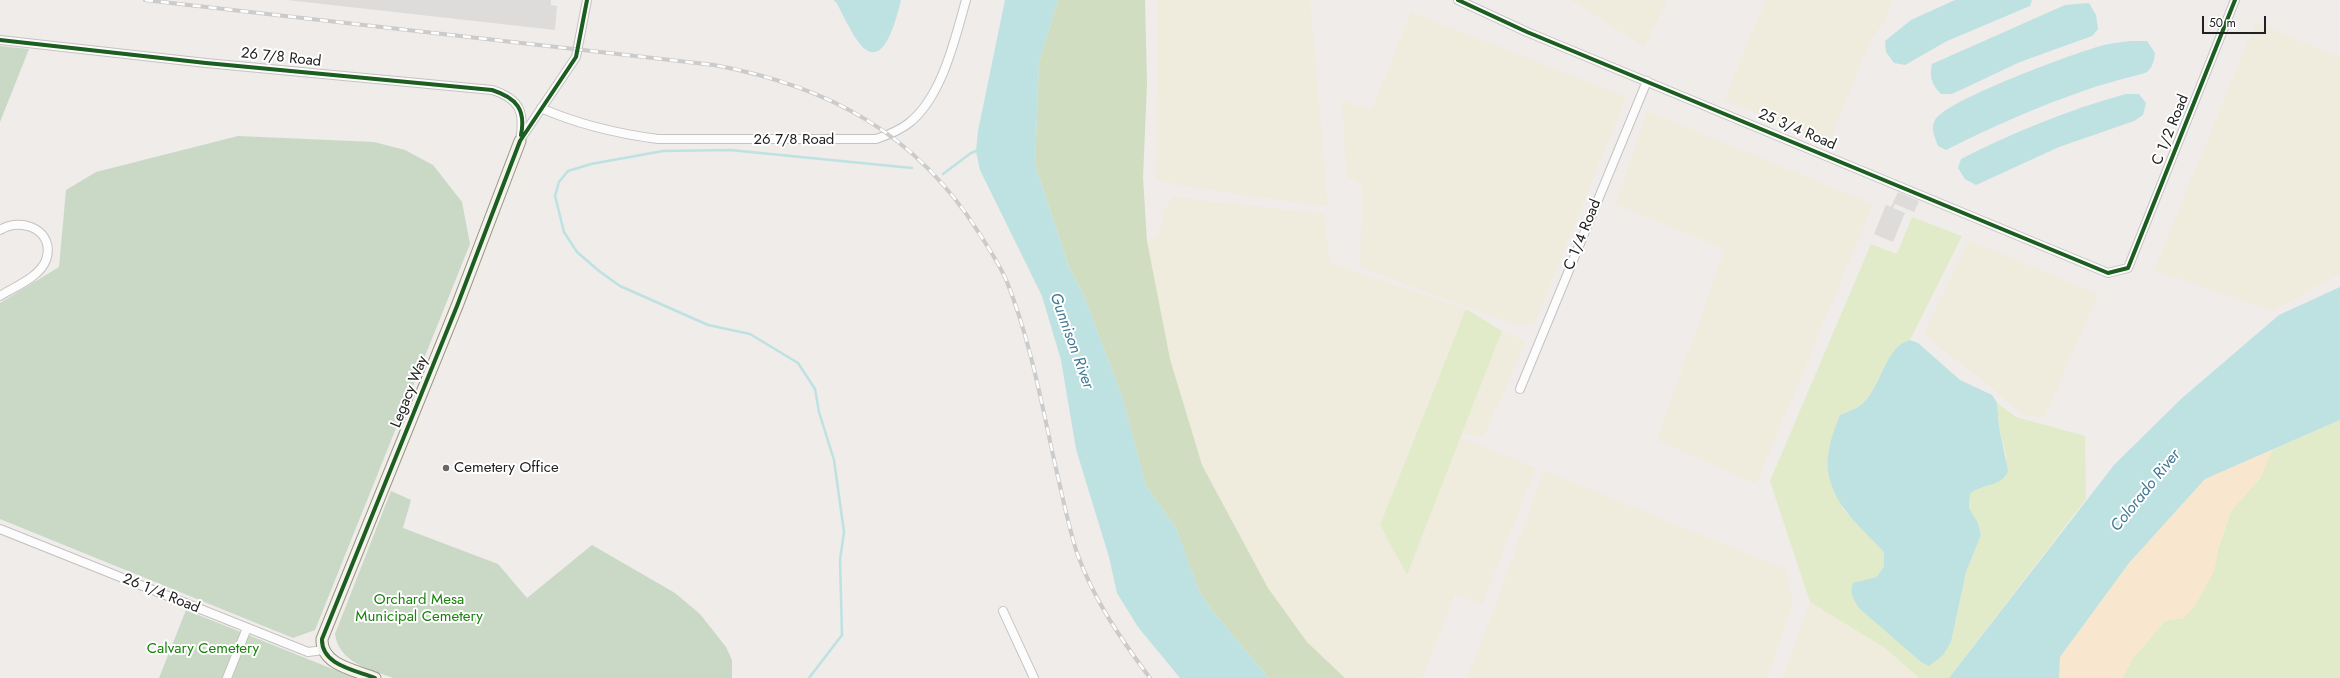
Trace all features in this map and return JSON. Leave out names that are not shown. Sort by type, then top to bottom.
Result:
[{"type":"street","points":[[520,141],[576,57],[587,0]]},
{"type":"street","name":"26 7/8 Road","points":[[541,108],[592,125],[636,136],[658,139],[876,138],[899,130],[920,112],[944,70],[966,0]]},
{"type":"street","name":"25 3/4 Road","points":[[1458,0],[1527,32],[2108,273],[2128,268]]},
{"type":"street","name":"C 1/2 Road","points":[[2128,268],[2235,0]]},
{"type":"street","name":"26 7/8 Road","points":[[0,40],[229,65],[492,90],[508,97],[522,113],[523,121],[520,141]]},
{"type":"street","name":"C 1/4 Road","points":[[1520,389],[1647,81]]},
{"type":"street","name":"Legacy Way","points":[[323,650],[322,638],[458,306],[520,141]]},
{"type":"street","points":[[0,230],[8,225],[28,224],[44,237],[47,246],[46,261],[36,274],[0,296]]},
{"type":"street","name":"26 1/4 Road","points":[[0,529],[308,652],[323,650]]},
{"type":"street","points":[[1003,611],[1034,678]]},
{"type":"street","points":[[227,678],[247,628]]},
{"type":"street","points":[[323,650],[331,660],[375,678]]},
{"type":"shaded area","points":[[287,0],[551,0],[551,5],[557,6],[555,30]]},
{"type":"shaded area","points":[[1158,0],[1310,0],[1328,207],[1184,186],[1156,179]]},
{"type":"shaded area","points":[[1571,0],[1667,0],[1644,47]]},
{"type":"shaded area","points":[[1766,0],[1892,0],[1885,21],[1871,39],[1829,142],[1724,100]]},
{"type":"shaded area","points":[[1411,12],[1626,97],[1534,324],[1513,324],[1360,267],[1362,185],[1346,176],[1342,100],[1371,111]]},
{"type":"shaded area","points":[[2256,22],[2340,58],[2340,274],[2272,311],[2154,270]]},
{"type":"shaded area","points":[[1647,111],[1873,204],[1756,484],[1657,440],[1725,249],[1615,204]]},
{"type":"shaded area","points":[[1898,192],[1919,201],[1914,212],[1895,204],[1893,208],[1905,213],[1893,242],[1874,234],[1886,205],[1891,207]]},
{"type":"shaded area","points":[[1173,197],[1324,214],[1330,263],[1466,309],[1380,525],[1407,574],[1461,438],[1536,468],[1482,605],[1455,594],[1422,678],[1346,678],[1307,642],[1268,588],[1202,465],[1170,359],[1147,241],[1159,236],[1164,210]]},
{"type":"shaded area","points":[[1969,240],[2098,294],[2044,418],[2021,414],[1983,380],[1935,344],[1924,333]]},
{"type":"shaded area","points":[[1502,331],[1526,341],[1484,437],[1463,433]]},
{"type":"shaded area","points":[[1543,470],[1785,569],[1793,603],[1768,678],[1467,678],[1509,569]]},
{"type":"shaded area","points":[[1810,602],[1885,648],[1919,678],[1782,678]]},
{"type":"green space","points":[[1058,0],[1145,0],[1147,83],[1143,178],[1147,241],[1170,359],[1202,465],[1268,588],[1307,642],[1345,678],[1269,678],[1214,613],[1199,591],[1176,528],[1146,486],[1122,396],[1084,296],[1069,267],[1035,165],[1039,62]]},
{"type":"green space","points":[[0,46],[29,49],[0,122]]},
{"type":"green space","points":[[238,136],[374,142],[405,150],[433,165],[462,202],[470,244],[315,630],[293,638],[0,519],[0,303],[59,267],[66,190],[96,172]]},
{"type":"green space","points":[[1912,217],[1962,236],[1910,340],[1901,344],[1894,351],[1869,397],[1854,409],[1840,415],[1842,508],[1884,552],[1884,566],[1877,577],[1951,642],[1966,572],[1981,535],[1978,523],[1969,508],[1970,494],[1976,488],[1985,487],[2007,459],[1999,427],[1997,403],[2016,417],[2085,436],[2086,499],[1949,678],[1919,678],[1885,648],[1810,602],[1770,481],[1871,244],[1897,254]]},
{"type":"green space","points":[[1466,309],[1502,331],[1407,575],[1380,525]]},
{"type":"green space","points":[[2340,420],[2340,678],[2122,678],[2133,658],[2165,621],[2184,618],[2214,571],[2218,549],[2231,511],[2261,477],[2272,450]]},
{"type":"green space","name":"Orchard Mesa Municipal Cemetery","points":[[391,491],[411,500],[403,528],[498,564],[527,598],[592,545],[675,593],[700,614],[726,647],[732,660],[732,678],[393,678],[357,664],[343,652],[338,644],[335,634]]},
{"type":"green space","name":"Calvary Cemetery","points":[[186,610],[355,678],[159,678]]},
{"type":"sand","points":[[2272,450],[2261,477],[2231,511],[2218,549],[2214,571],[2195,606],[2184,618],[2165,621],[2133,658],[2122,678],[2059,678],[2060,657],[2129,563],[2205,479]]},
{"type":"water","points":[[833,0],[901,0],[890,34],[881,49],[875,52],[868,51],[863,48],[854,36],[836,2]]},
{"type":"water","name":"Gunnison River","points":[[1005,0],[1058,0],[1039,62],[1035,165],[1069,267],[1084,296],[1122,396],[1146,486],[1176,528],[1199,591],[1214,613],[1269,678],[1180,678],[1138,627],[1117,593],[1109,557],[1076,449],[1061,360],[1042,296],[980,170],[976,151],[978,131]]},
{"type":"water","points":[[1955,0],[2032,0],[2030,6],[1947,41],[1905,65],[1894,63],[1886,52],[1885,41],[1911,20]]},
{"type":"water","points":[[2089,3],[2096,15],[2098,29],[2092,36],[2020,62],[1952,94],[1941,94],[1933,84],[1931,77],[1932,64],[2065,5]]},
{"type":"water","points":[[2147,41],[2155,53],[2152,66],[2147,72],[2094,87],[2052,102],[1946,150],[1938,146],[1933,130],[1935,120],[1944,111],[1962,101],[1986,89],[2089,49],[2114,43]]},
{"type":"water","points":[[2126,94],[2139,94],[2146,103],[2143,115],[2134,121],[2059,147],[1976,185],[1965,179],[1958,168],[1961,159],[2021,131],[2062,114]]},
{"type":"water","name":"Colorado River","points":[[2340,287],[2340,420],[2205,479],[2129,563],[2060,657],[2059,678],[1949,678],[2114,465],[2181,399],[2279,315]]},
{"type":"water","points":[[1910,340],[1918,343],[1960,380],[1992,395],[1997,403],[1999,427],[2008,471],[2001,480],[1980,488],[1970,494],[1969,508],[1978,523],[1981,535],[1966,572],[1951,642],[1943,655],[1929,666],[1921,662],[1859,608],[1854,599],[1852,593],[1853,583],[1877,577],[1884,566],[1884,552],[1851,517],[1842,505],[1834,492],[1829,478],[1828,462],[1831,441],[1840,415],[1854,409],[1869,397],[1894,351],[1901,344]]},
{"type":"waterway","points":[[809,678],[842,635],[840,560],[844,532],[834,460],[819,412],[815,389],[798,363],[750,334],[708,325],[620,286],[599,271],[577,252],[564,232],[555,196],[559,182],[568,171],[591,164],[663,151],[730,150],[912,168]]},
{"type":"waterway","points":[[943,174],[971,153],[976,151]]},
{"type":"railway","points":[[145,0],[714,65],[756,74],[795,86],[831,101],[866,119],[898,141],[927,168],[954,198],[979,233],[1001,269],[1016,307],[1031,357],[1077,553],[1091,587],[1100,603],[1128,648],[1150,678]]},
{"type":"cycle path","points":[[375,678],[349,669],[333,661],[323,648],[322,639],[457,306],[520,141],[576,57],[587,0]]},
{"type":"cycle path","points":[[1458,0],[1527,32],[2108,273],[2128,268],[2235,0]]},
{"type":"cycle path","points":[[0,40],[206,63],[492,90],[508,97],[518,106],[522,119],[521,135]]},
{"type":"place","name":"Cemetery Office","points":[[446,468]]}]
